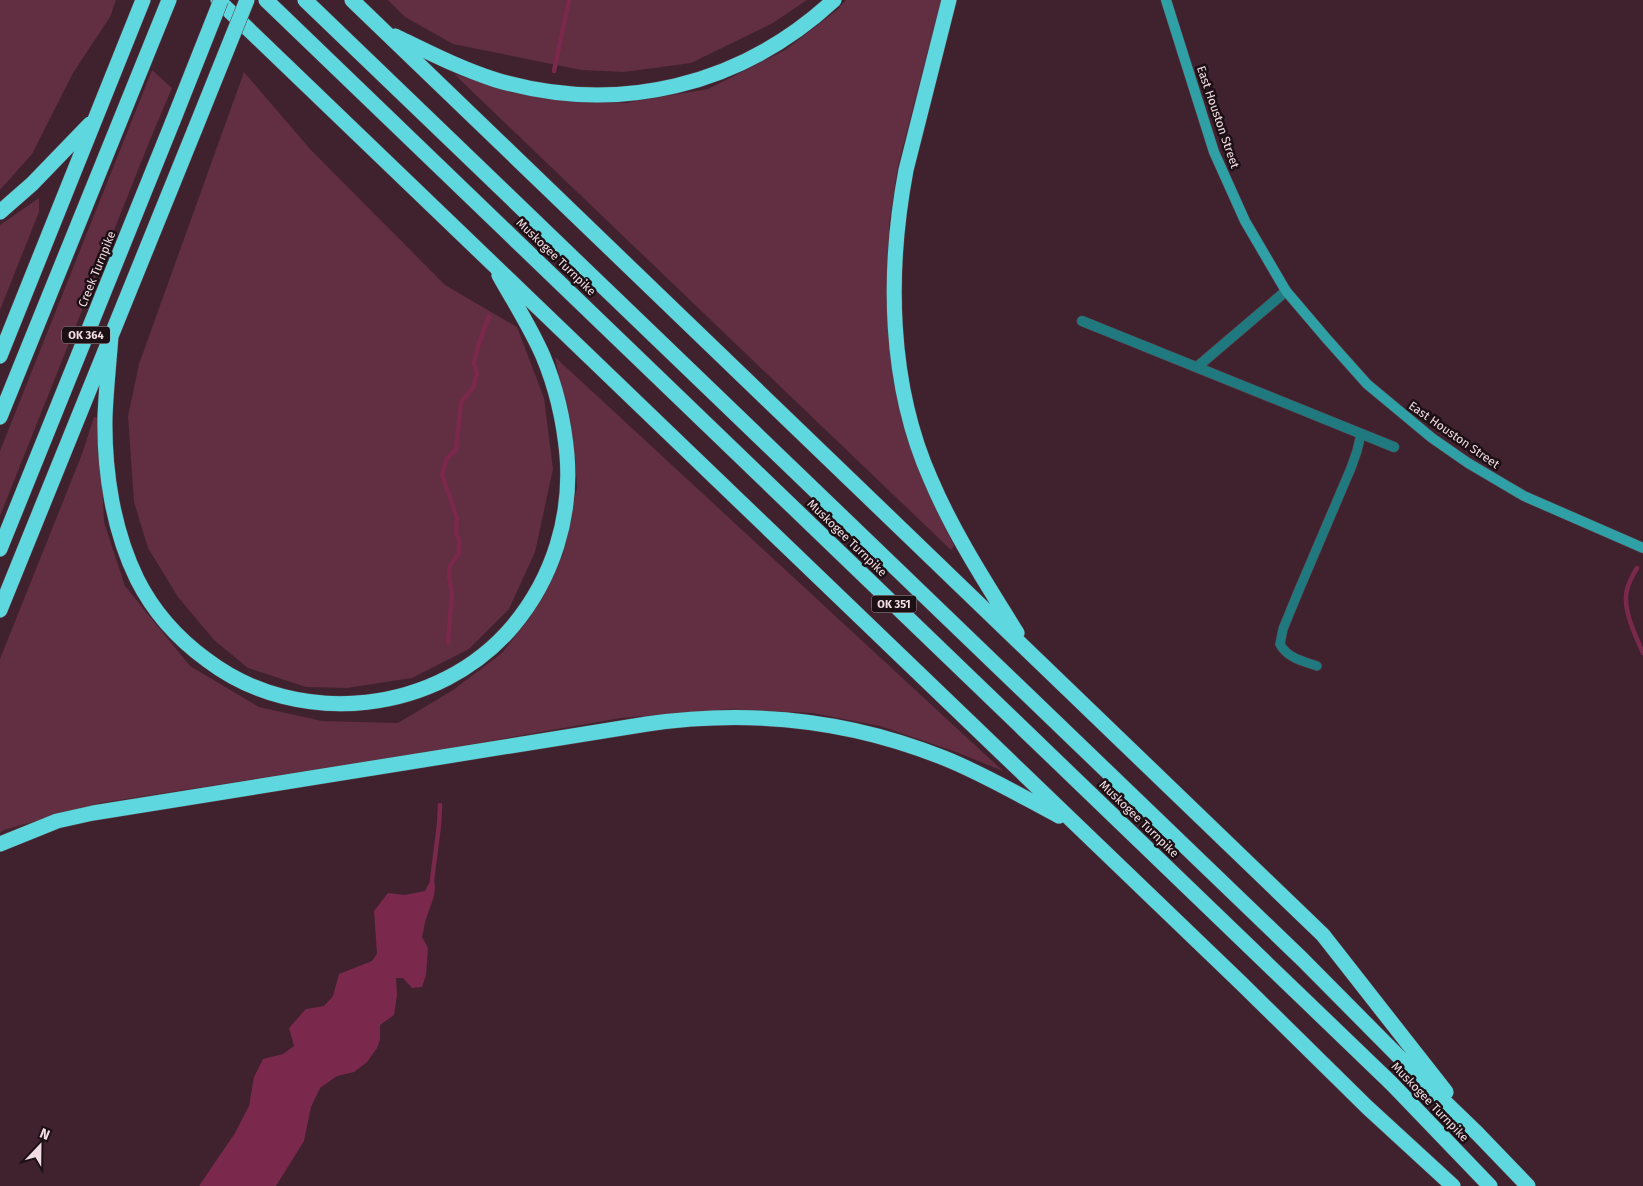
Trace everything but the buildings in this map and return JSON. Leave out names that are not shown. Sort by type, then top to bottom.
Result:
[{"type":"highway","points":[[0,356],[143,0]]},
{"type":"highway","points":[[0,417],[169,0]]},
{"type":"highway","points":[[220,0],[1241,983],[1367,1108],[1453,1186]]},
{"type":"highway","name":"Creek Turnpike","points":[[0,548],[220,0]]},
{"type":"highway","points":[[0,610],[247,0]]},
{"type":"highway","name":"Muskogee Turnpike","points":[[266,0],[1392,1084],[1490,1186]]},
{"type":"highway","name":"Muskogee Turnpike","points":[[305,0],[1302,959],[1415,1073],[1477,1132],[1528,1186]]},
{"type":"highway","points":[[352,0],[1323,935],[1477,1132]]},
{"type":"highway","points":[[385,31],[463,68],[496,80],[564,94],[626,94],[677,86],[719,73],[740,64],[799,29],[834,0]]},
{"type":"highway","points":[[949,0],[901,196],[895,262],[895,322],[898,349],[906,401],[913,430],[930,479],[961,541],[1028,651]]},
{"type":"highway","points":[[0,212],[32,184],[96,117]]},
{"type":"highway","points":[[111,336],[105,417],[111,495],[119,530],[130,563],[141,586],[161,616],[193,650],[214,666],[245,684],[288,699],[308,702],[348,704],[387,700],[441,681],[462,670],[494,645],[512,627],[535,596],[553,558],[560,535],[567,494],[567,454],[559,406],[542,353],[492,261]]},
{"type":"highway","points":[[0,844],[57,821],[93,813],[637,725],[678,719],[730,716],[806,721],[891,739],[945,758],[1076,825]]},
{"type":"street","name":"East Houston Street","points":[[1166,0],[1214,152],[1245,220],[1286,291],[1326,338],[1367,384],[1432,438],[1468,463],[1524,496],[1643,548]]},
{"type":"street","points":[[1197,367],[1286,291]]},
{"type":"street","points":[[1082,321],[1394,447]]},
{"type":"lane","points":[[1317,666],[1295,658],[1283,650],[1280,644],[1283,629],[1351,468],[1361,434]]},
{"type":"shaded area","points":[[0,0],[116,0],[110,17],[73,73],[32,154],[0,190]]},
{"type":"shaded area","points":[[388,0],[807,0],[773,23],[691,63],[624,72],[581,70],[453,44],[405,17]]},
{"type":"shaded area","points":[[846,0],[941,0],[898,166],[889,225],[889,335],[898,400],[917,464],[954,546],[951,550],[454,74],[513,93],[568,101],[625,103],[708,89],[785,50],[837,10]]},
{"type":"shaded area","points":[[152,70],[172,88],[0,516],[0,451]]},
{"type":"shaded area","points":[[244,72],[311,150],[445,285],[517,327],[544,398],[553,469],[535,552],[509,609],[469,649],[412,678],[347,688],[306,687],[248,668],[214,640],[178,597],[148,548],[134,502],[128,416],[139,364]]},
{"type":"shaded area","points":[[39,198],[39,212],[0,310],[0,225]]},
{"type":"shaded area","points":[[555,357],[1003,771],[956,752],[880,726],[812,713],[731,709],[621,718],[416,754],[100,803],[4,830],[0,833],[0,659],[82,454],[94,417],[99,418],[104,522],[125,586],[190,666],[259,707],[322,721],[398,723],[453,690],[502,653],[531,616],[563,555],[577,487],[575,456]]},
{"type":"shaded area","points":[[433,876],[434,896],[425,921],[422,937],[428,948],[426,975],[422,987],[412,988],[403,978],[396,978],[397,995],[394,1015],[380,1025],[380,1040],[377,1048],[367,1062],[354,1072],[337,1076],[320,1088],[311,1107],[304,1141],[276,1186],[199,1186],[235,1133],[249,1106],[254,1077],[263,1059],[283,1054],[294,1046],[289,1028],[306,1009],[324,1006],[333,996],[339,974],[372,961],[377,954],[374,911],[388,893],[405,895],[425,891]]},
{"type":"waterway","points":[[554,71],[569,0]]},
{"type":"waterway","points":[[448,642],[452,593],[449,575],[450,566],[459,553],[459,540],[456,533],[457,518],[442,475],[447,458],[456,450],[461,402],[473,388],[477,374],[474,363],[489,316]]},
{"type":"waterway","points":[[1637,568],[1628,585],[1626,604],[1643,653]]},
{"type":"waterway","points":[[432,880],[440,805]]}]
